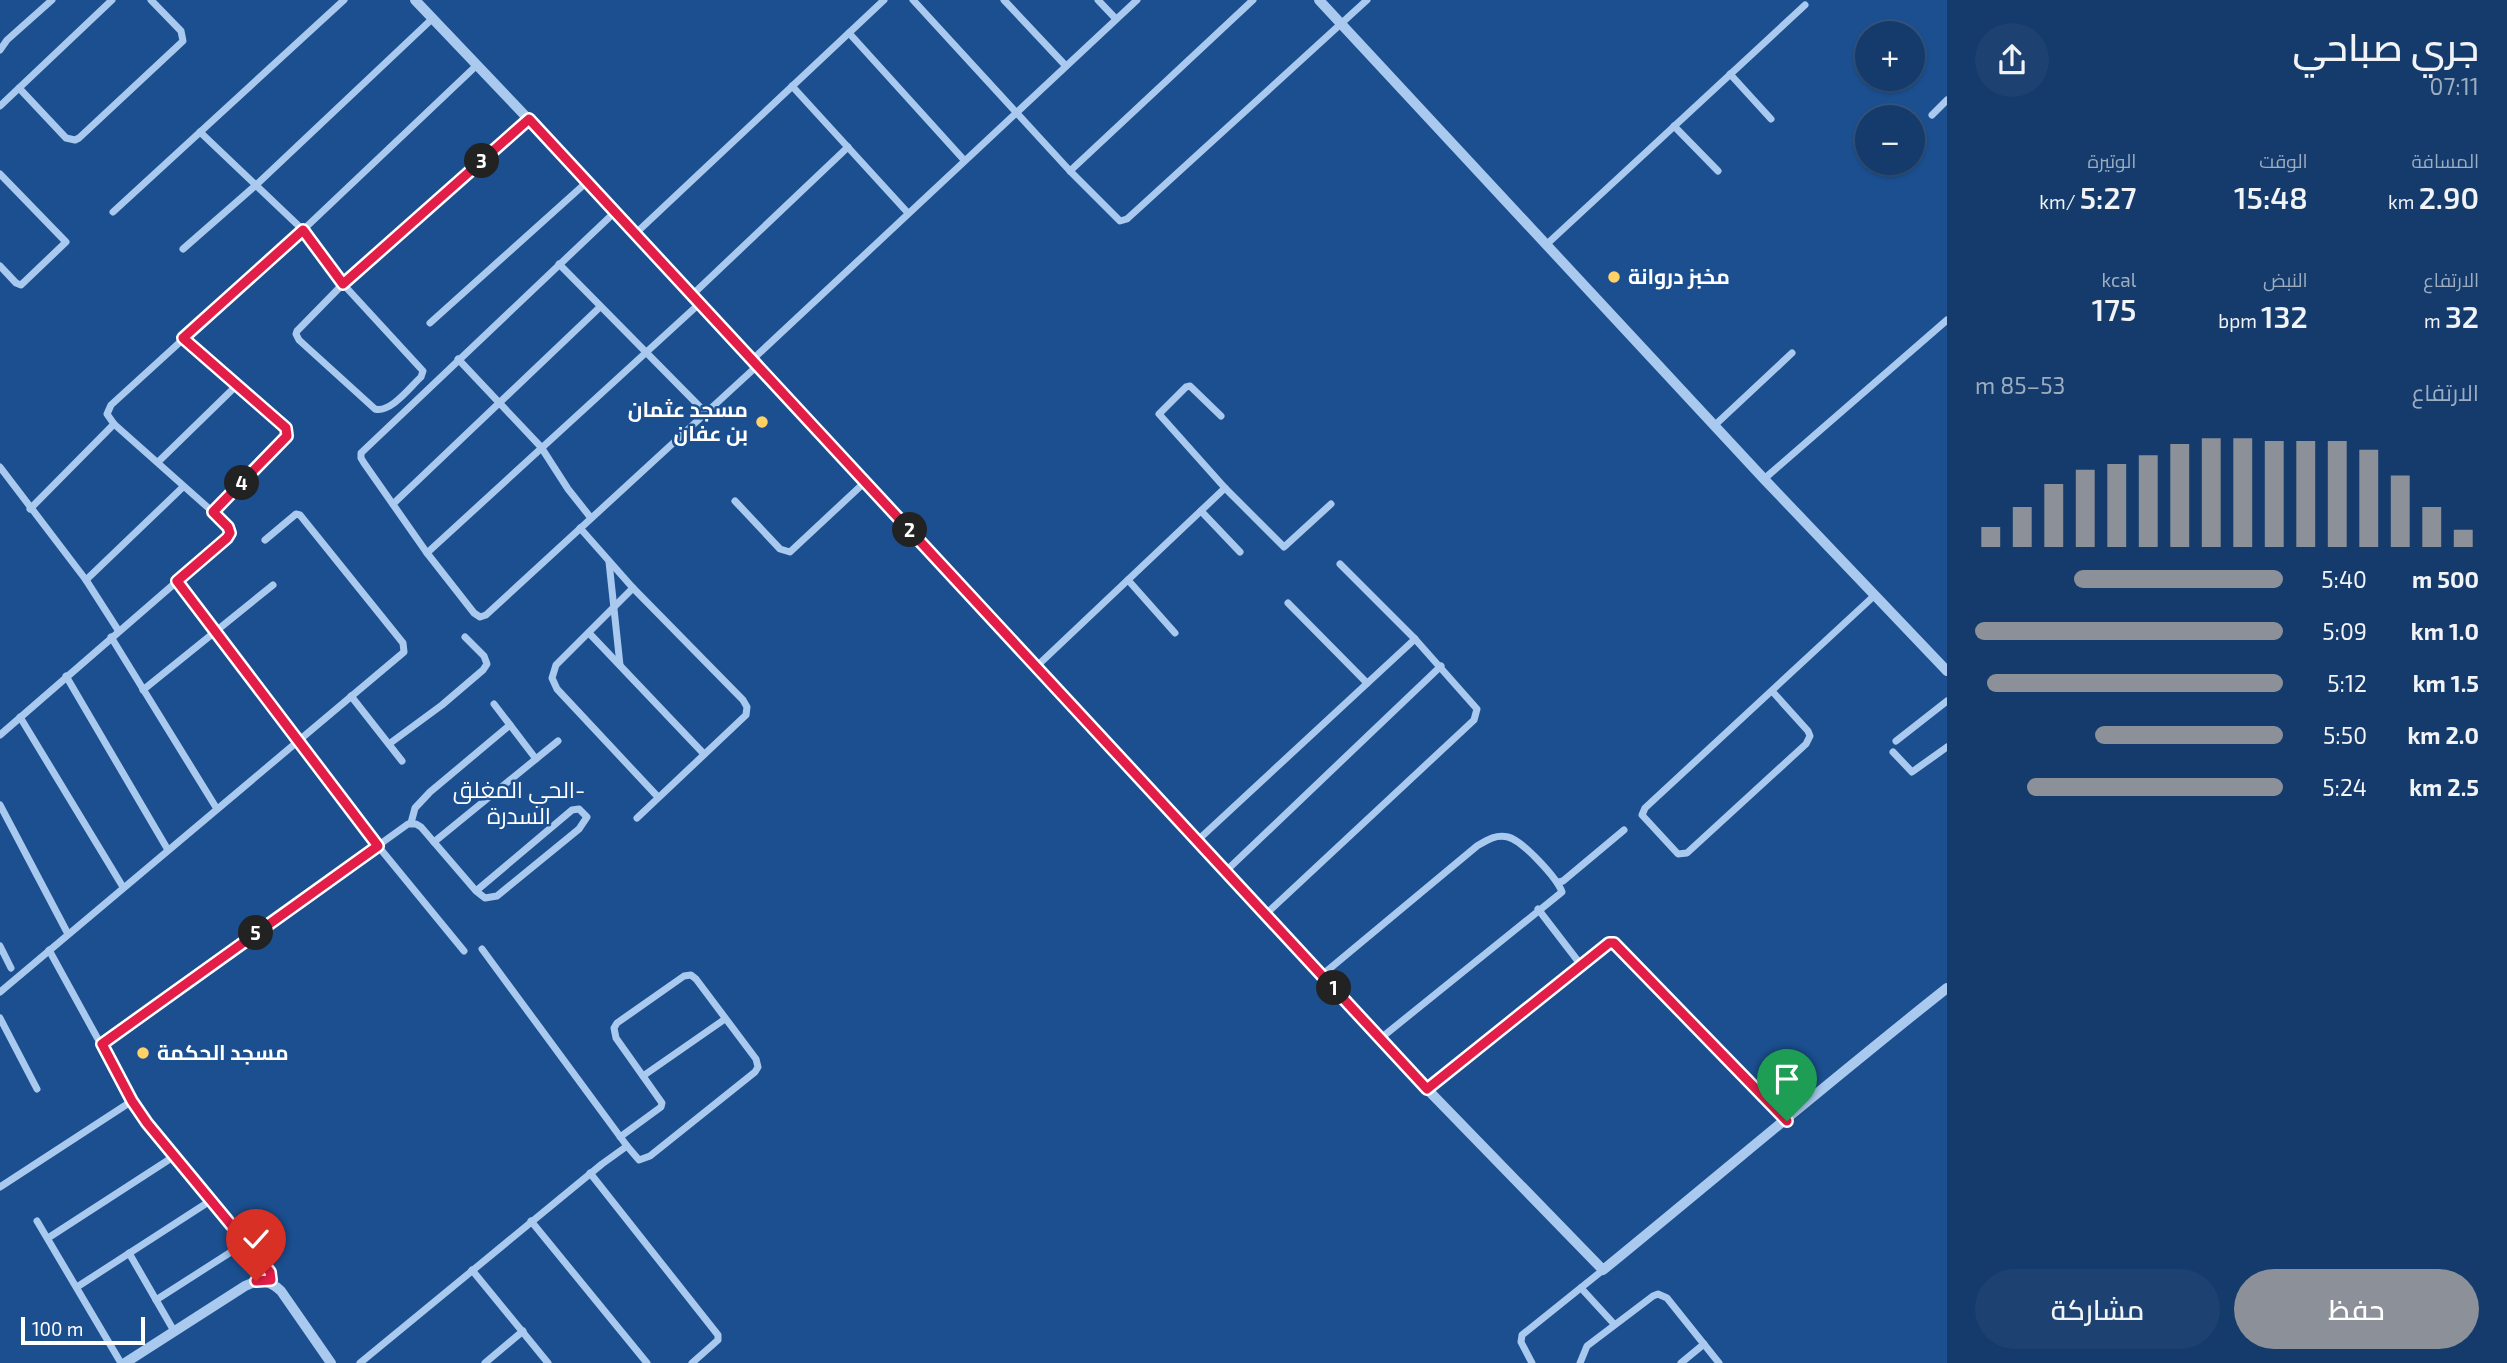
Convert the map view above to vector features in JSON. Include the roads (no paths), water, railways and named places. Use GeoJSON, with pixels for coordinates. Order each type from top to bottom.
{"type":"FeatureCollection","features":[{"type":"Feature","properties":{"kind":"street"},"geometry":{"type":"LineString","coordinates":[[1,46],[52,0]]}},
{"type":"Feature","properties":{"kind":"street"},"geometry":{"type":"LineString","coordinates":[[0,106],[112,0]]}},
{"type":"Feature","properties":{"kind":"street"},"geometry":{"type":"LineString","coordinates":[[19,88],[66,138],[75,141],[183,41],[181,32],[151,0]]}},
{"type":"Feature","properties":{"kind":"street"},"geometry":{"type":"LineString","coordinates":[[113,212],[344,0]]}},
{"type":"Feature","properties":{"kind":"street"},"geometry":{"type":"LineString","coordinates":[[415,0],[616,211],[695,300],[1427,1089],[1603,1270]]}},
{"type":"Feature","properties":{"kind":"street"},"geometry":{"type":"LineString","coordinates":[[635,234],[884,0]]}},
{"type":"Feature","properties":{"kind":"street"},"geometry":{"type":"LineString","coordinates":[[913,0],[1070,171],[1116,219],[1123,221],[1367,0]]}},
{"type":"Feature","properties":{"kind":"street"},"geometry":{"type":"LineString","coordinates":[[1004,0],[1065,65]]}},
{"type":"Feature","properties":{"kind":"street"},"geometry":{"type":"LineString","coordinates":[[1098,0],[1115,19]]}},
{"type":"Feature","properties":{"kind":"street"},"geometry":{"type":"LineString","coordinates":[[616,211],[362,453],[361,458],[427,553],[480,617],[486,615],[706,413],[908,213],[1136,0]]}},
{"type":"Feature","properties":{"kind":"street"},"geometry":{"type":"LineString","coordinates":[[1070,171],[1253,0]]}},
{"type":"Feature","properties":{"kind":"street"},"geometry":{"type":"LineString","coordinates":[[1319,0],[1947,671]]}},
{"type":"Feature","properties":{"kind":"street"},"geometry":{"type":"LineString","coordinates":[[1548,244],[1805,5]]}},
{"type":"Feature","properties":{"kind":"street"},"geometry":{"type":"LineString","coordinates":[[183,249],[255,186],[433,18]]}},
{"type":"Feature","properties":{"kind":"street"},"geometry":{"type":"LineString","coordinates":[[849,33],[964,160]]}},
{"type":"Feature","properties":{"kind":"street"},"geometry":{"type":"LineString","coordinates":[[0,735],[230,533],[228,527],[213,512],[114,424],[107,414],[111,405],[303,230],[477,65]]}},
{"type":"Feature","properties":{"kind":"street"},"geometry":{"type":"LineString","coordinates":[[1730,75],[1771,119]]}},
{"type":"Feature","properties":{"kind":"street"},"geometry":{"type":"LineString","coordinates":[[792,86],[908,213]]}},
{"type":"Feature","properties":{"kind":"street"},"geometry":{"type":"LineString","coordinates":[[1932,115],[1947,100]]}},
{"type":"Feature","properties":{"kind":"street"},"geometry":{"type":"LineString","coordinates":[[200,132],[303,230],[343,284],[423,371],[421,377],[385,410],[375,409],[297,338],[297,331],[343,284],[529,119]]}},
{"type":"Feature","properties":{"kind":"street"},"geometry":{"type":"LineString","coordinates":[[1674,126],[1718,171]]}},
{"type":"Feature","properties":{"kind":"street"},"geometry":{"type":"LineString","coordinates":[[427,553],[644,352],[848,147]]}},
{"type":"Feature","properties":{"kind":"street"},"geometry":{"type":"LineString","coordinates":[[0,174],[66,240],[65,244],[21,285],[0,266]]}},
{"type":"Feature","properties":{"kind":"street"},"geometry":{"type":"LineString","coordinates":[[430,323],[588,181]]}},
{"type":"Feature","properties":{"kind":"street"},"geometry":{"type":"LineString","coordinates":[[559,264],[706,413]]}},
{"type":"Feature","properties":{"kind":"street"},"geometry":{"type":"LineString","coordinates":[[393,504],[600,307]]}},
{"type":"Feature","properties":{"kind":"street"},"geometry":{"type":"LineString","coordinates":[[1764,478],[1947,320]]}},
{"type":"Feature","properties":{"kind":"street"},"geometry":{"type":"LineString","coordinates":[[183,338],[286,428],[287,436],[213,512]]}},
{"type":"Feature","properties":{"kind":"street"},"geometry":{"type":"LineString","coordinates":[[1715,425],[1793,352]]}},
{"type":"Feature","properties":{"kind":"street"},"geometry":{"type":"LineString","coordinates":[[458,359],[541,447],[568,489],[591,518]]}},
{"type":"Feature","properties":{"kind":"street"},"geometry":{"type":"LineString","coordinates":[[158,462],[236,386]]}},
{"type":"Feature","properties":{"kind":"street"},"geometry":{"type":"LineString","coordinates":[[1222,416],[1189,386],[1158,415],[1284,547],[1331,504]]}},
{"type":"Feature","properties":{"kind":"street"},"geometry":{"type":"LineString","coordinates":[[30,509],[114,424]]}},
{"type":"Feature","properties":{"kind":"street"},"geometry":{"type":"LineString","coordinates":[[0,467],[86,580],[118,630]]}},
{"type":"Feature","properties":{"kind":"street"},"geometry":{"type":"LineString","coordinates":[[736,501],[780,549],[790,552],[865,482]]}},
{"type":"Feature","properties":{"kind":"street"},"geometry":{"type":"LineString","coordinates":[[86,580],[183,487]]}},
{"type":"Feature","properties":{"kind":"street"},"geometry":{"type":"LineString","coordinates":[[1037,666],[1225,488]]}},
{"type":"Feature","properties":{"kind":"street"},"geometry":{"type":"LineString","coordinates":[[1201,511],[1240,552]]}},
{"type":"Feature","properties":{"kind":"street"},"geometry":{"type":"LineString","coordinates":[[0,992],[404,652],[403,643],[300,515],[296,514],[265,540]]}},
{"type":"Feature","properties":{"kind":"street"},"geometry":{"type":"LineString","coordinates":[[580,528],[633,588],[743,700],[747,708],[746,715],[637,818]]}},
{"type":"Feature","properties":{"kind":"street"},"geometry":{"type":"LineString","coordinates":[[609,561],[620,665]]}},
{"type":"Feature","properties":{"kind":"street"},"geometry":{"type":"LineString","coordinates":[[1266,914],[1474,720],[1477,709],[1441,666],[1340,564]]}},
{"type":"Feature","properties":{"kind":"street"},"geometry":{"type":"LineString","coordinates":[[1128,580],[1175,633]]}},
{"type":"Feature","properties":{"kind":"street"},"geometry":{"type":"LineString","coordinates":[[177,581],[378,846],[464,951]]}},
{"type":"Feature","properties":{"kind":"street"},"geometry":{"type":"LineString","coordinates":[[143,690],[274,584]]}},
{"type":"Feature","properties":{"kind":"street"},"geometry":{"type":"LineString","coordinates":[[633,588],[553,669],[554,683],[658,797]]}},
{"type":"Feature","properties":{"kind":"street"},"geometry":{"type":"LineString","coordinates":[[1772,691],[1808,731],[1810,736],[1806,744],[1687,853],[1678,854],[1642,812],[1875,595]]}},
{"type":"Feature","properties":{"kind":"street"},"geometry":{"type":"LineString","coordinates":[[1288,603],[1367,683]]}},
{"type":"Feature","properties":{"kind":"street"},"geometry":{"type":"LineString","coordinates":[[589,633],[704,754]]}},
{"type":"Feature","properties":{"kind":"street"},"geometry":{"type":"LineString","coordinates":[[111,637],[217,809]]}},
{"type":"Feature","properties":{"kind":"street"},"geometry":{"type":"LineString","coordinates":[[389,744],[483,670],[487,664],[484,656],[465,637]]}},
{"type":"Feature","properties":{"kind":"street"},"geometry":{"type":"LineString","coordinates":[[1198,840],[1415,639]]}},
{"type":"Feature","properties":{"kind":"street"},"geometry":{"type":"LineString","coordinates":[[1226,871],[1441,666]]}},
{"type":"Feature","properties":{"kind":"street"},"geometry":{"type":"LineString","coordinates":[[66,676],[168,850]]}},
{"type":"Feature","properties":{"kind":"street"},"geometry":{"type":"LineString","coordinates":[[351,696],[402,761]]}},
{"type":"Feature","properties":{"kind":"street"},"geometry":{"type":"LineString","coordinates":[[1896,741],[1947,701]]}},
{"type":"Feature","properties":{"kind":"street"},"geometry":{"type":"LineString","coordinates":[[494,704],[536,759]]}},
{"type":"Feature","properties":{"kind":"street"},"geometry":{"type":"LineString","coordinates":[[20,717],[123,887]]}},
{"type":"Feature","properties":{"kind":"street"},"geometry":{"type":"LineString","coordinates":[[411,824],[415,808],[430,792],[510,725]]}},
{"type":"Feature","properties":{"kind":"street"},"geometry":{"type":"LineString","coordinates":[[434,842],[558,741]]}},
{"type":"Feature","properties":{"kind":"street"},"geometry":{"type":"LineString","coordinates":[[1893,752],[1912,772],[1947,747]]}},
{"type":"Feature","properties":{"kind":"street"},"geometry":{"type":"LineString","coordinates":[[0,804],[68,934]]}},
{"type":"Feature","properties":{"kind":"street"},"geometry":{"type":"LineString","coordinates":[[102,1044],[411,824],[418,825],[476,891],[485,898],[497,896],[579,829],[587,817],[583,811],[572,810],[476,891]]}},
{"type":"Feature","properties":{"kind":"street"},"geometry":{"type":"LineString","coordinates":[[1559,882],[1624,830]]}},
{"type":"Feature","properties":{"kind":"street"},"geometry":{"type":"LineString","coordinates":[[1322,975],[1476,846],[1495,836],[1509,837],[1520,842],[1559,882],[1562,892],[1381,1038]]}},
{"type":"Feature","properties":{"kind":"street"},"geometry":{"type":"LineString","coordinates":[[1538,909],[1581,965]]}},
{"type":"Feature","properties":{"kind":"street"},"geometry":{"type":"LineString","coordinates":[[1427,1089],[1609,943],[1618,945],[1787,1121]]}},
{"type":"Feature","properties":{"kind":"street"},"geometry":{"type":"LineString","coordinates":[[0,946],[11,968]]}},
{"type":"Feature","properties":{"kind":"street"},"geometry":{"type":"LineString","coordinates":[[482,949],[620,1137],[637,1159],[645,1160],[757,1070],[756,1059],[696,979],[691,975],[684,976],[617,1023],[613,1032],[662,1106],[620,1137]]}},
{"type":"Feature","properties":{"kind":"street"},"geometry":{"type":"LineString","coordinates":[[49,950],[132,1101],[173,1157],[270,1272],[271,1280],[267,1282]]}},
{"type":"Feature","properties":{"kind":"street"},"geometry":{"type":"LineString","coordinates":[[1528,1361],[1521,1335],[1947,988]]}},
{"type":"Feature","properties":{"kind":"street"},"geometry":{"type":"LineString","coordinates":[[0,1018],[37,1089]]}},
{"type":"Feature","properties":{"kind":"street"},"geometry":{"type":"LineString","coordinates":[[643,1076],[725,1018]]}},
{"type":"Feature","properties":{"kind":"street"},"geometry":{"type":"LineString","coordinates":[[0,1187],[132,1101]]}},
{"type":"Feature","properties":{"kind":"street"},"geometry":{"type":"LineString","coordinates":[[360,1363],[590,1173],[627,1146]]}},
{"type":"Feature","properties":{"kind":"street"},"geometry":{"type":"LineString","coordinates":[[48,1238],[173,1157]]}},
{"type":"Feature","properties":{"kind":"street"},"geometry":{"type":"LineString","coordinates":[[590,1173],[718,1335],[716,1342],[692,1363]]}},
{"type":"Feature","properties":{"kind":"street"},"geometry":{"type":"LineString","coordinates":[[77,1287],[210,1201]]}},
{"type":"Feature","properties":{"kind":"street"},"geometry":{"type":"LineString","coordinates":[[37,1221],[123,1363],[256,1281],[267,1282],[281,1291],[331,1363]]}},
{"type":"Feature","properties":{"kind":"street"},"geometry":{"type":"LineString","coordinates":[[531,1221],[647,1363]]}},
{"type":"Feature","properties":{"kind":"street"},"geometry":{"type":"LineString","coordinates":[[156,1300],[245,1243]]}},
{"type":"Feature","properties":{"kind":"street"},"geometry":{"type":"LineString","coordinates":[[130,1254],[174,1331]]}},
{"type":"Feature","properties":{"kind":"street"},"geometry":{"type":"LineString","coordinates":[[472,1270],[548,1363]]}},
{"type":"Feature","properties":{"kind":"street"},"geometry":{"type":"LineString","coordinates":[[1581,1288],[1614,1324]]}},
{"type":"Feature","properties":{"kind":"street"},"geometry":{"type":"LineString","coordinates":[[1580,1363],[1587,1346],[1653,1296],[1663,1295],[1719,1363]]}},
{"type":"Feature","properties":{"kind":"street"},"geometry":{"type":"LineString","coordinates":[[485,1363],[523,1331]]}},
{"type":"Feature","properties":{"kind":"street"},"geometry":{"type":"LineString","coordinates":[[1681,1363],[1704,1344]]}},
{"type":"Feature","properties":{"kind":"place","name":"مخبز دروانة"},"geometry":{"type":"Point","coordinates":[1614,277]}},
{"type":"Feature","properties":{"kind":"place","name":"مسجد عثمان بن عفان"},"geometry":{"type":"Point","coordinates":[762,422]}},
{"type":"Feature","properties":{"kind":"place","name":"مسجد الحكمة"},"geometry":{"type":"Point","coordinates":[143,1053]}},
{"type":"Feature","properties":{"kind":"district","name":"الحي المغلق- السدرة"},"geometry":{"type":"Point","coordinates":[519,803]}}]}
